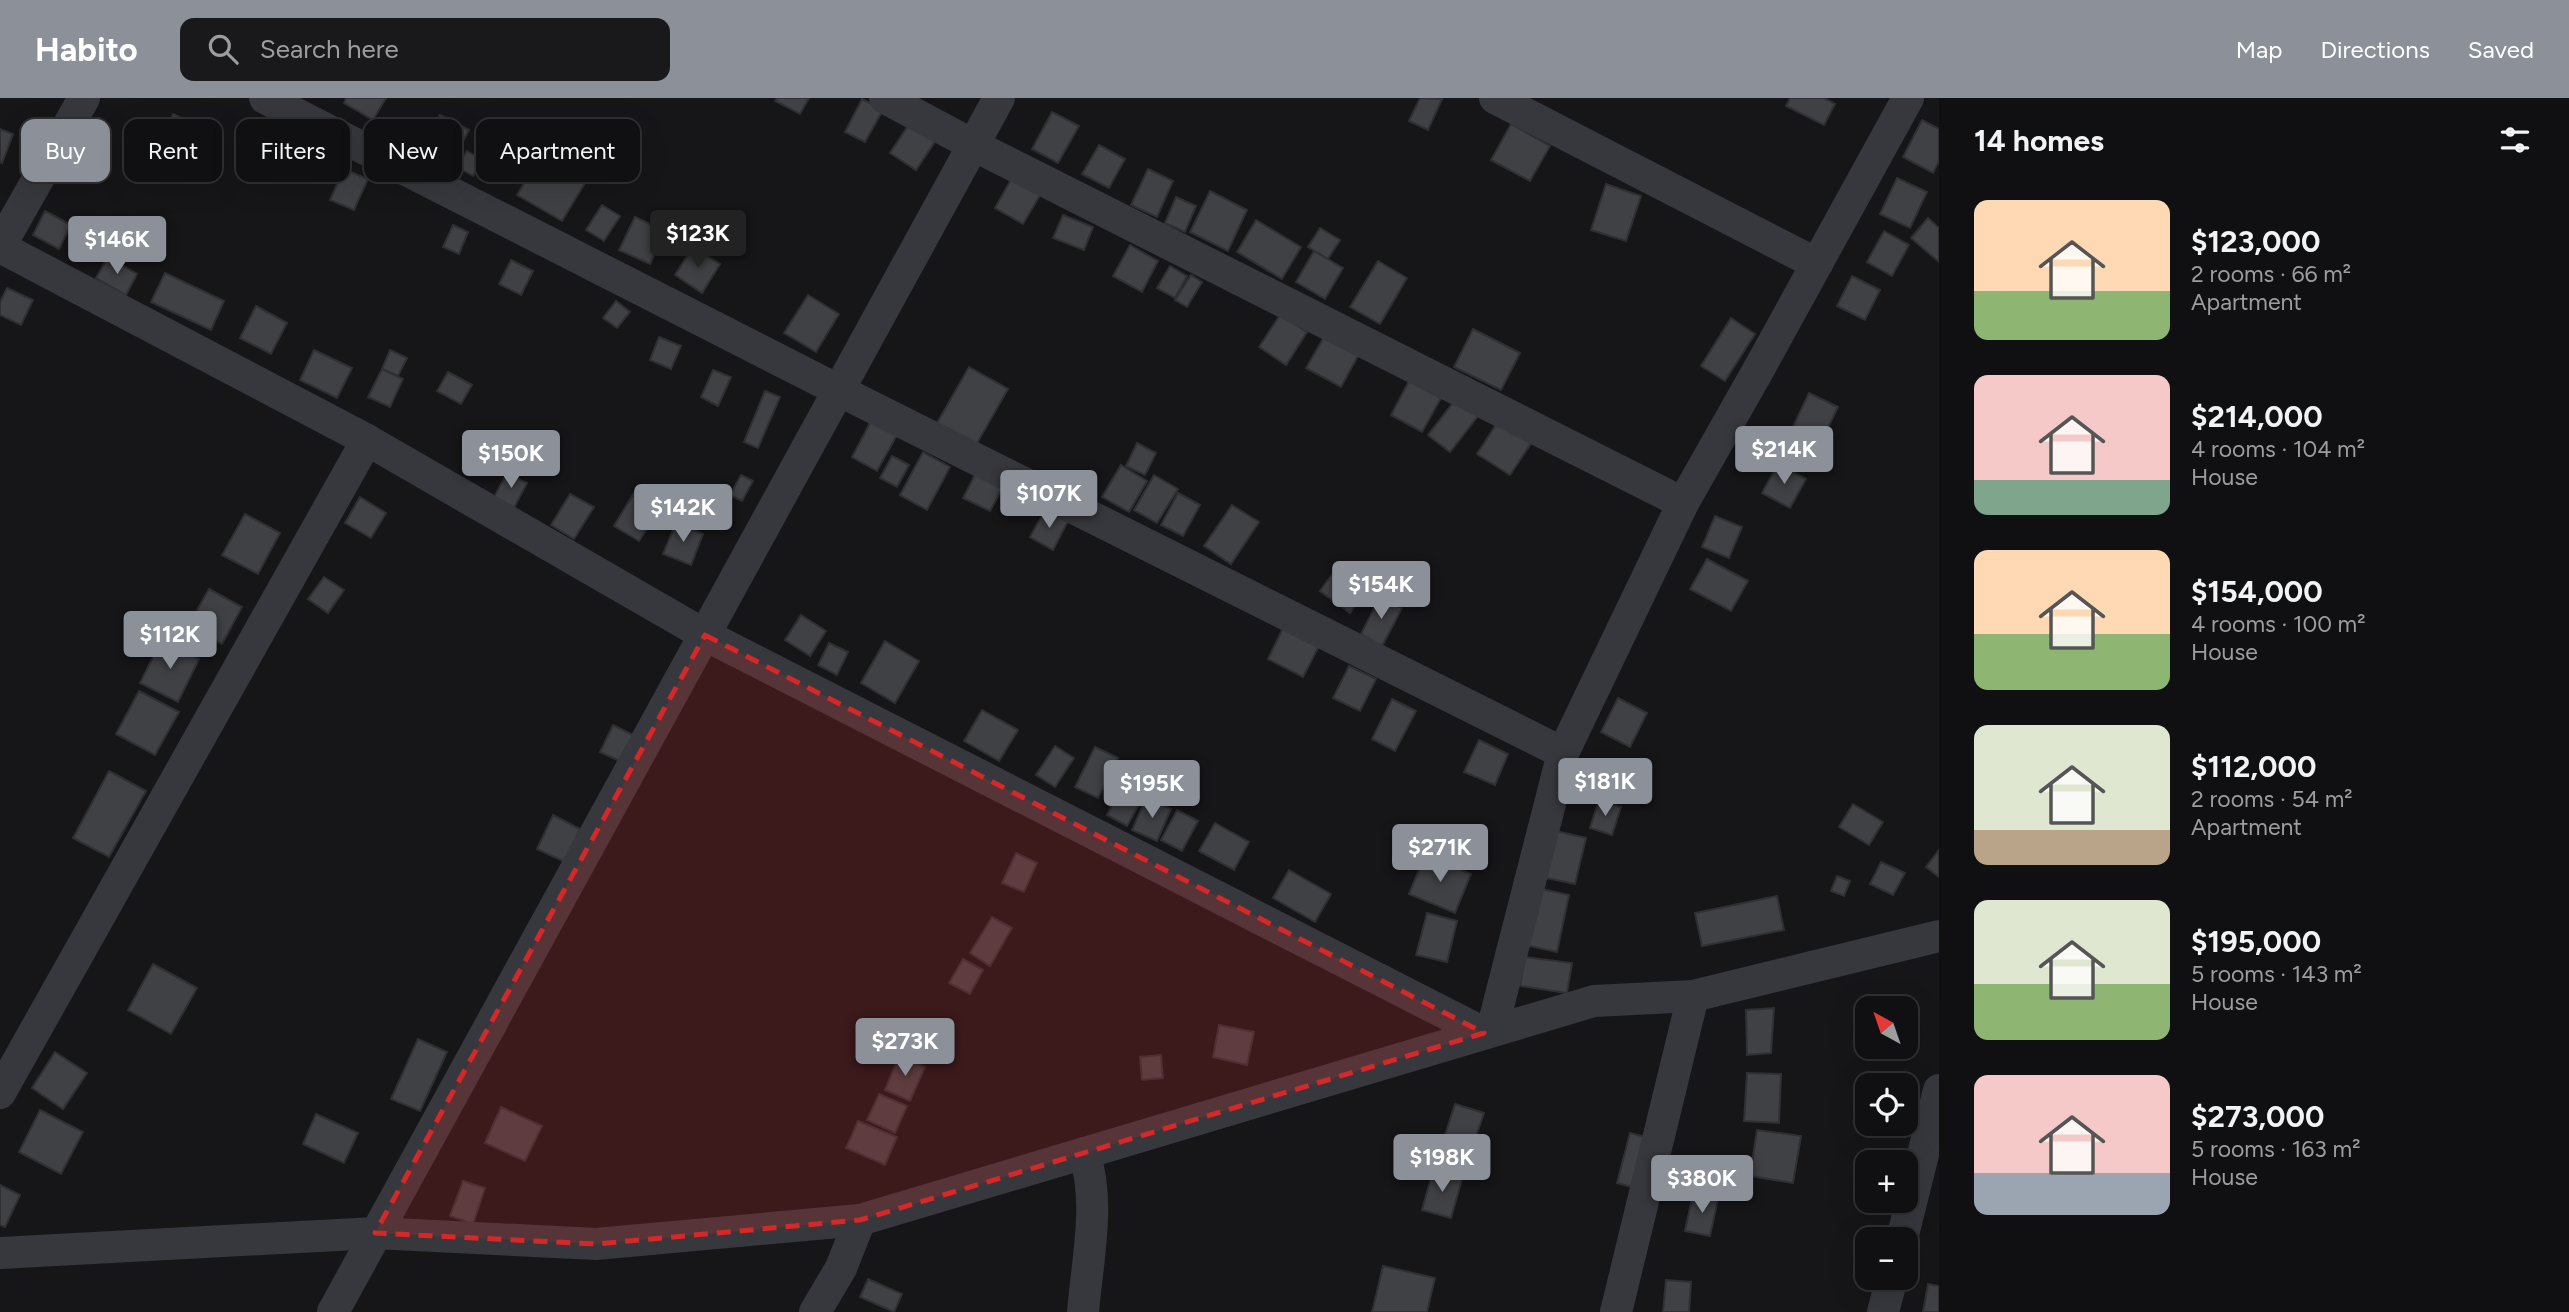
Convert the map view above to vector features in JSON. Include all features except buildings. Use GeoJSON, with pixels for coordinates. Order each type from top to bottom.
{"type":"FeatureCollection","features":[{"type":"Feature","properties":{"kind":"street"},"geometry":{"type":"LineString","coordinates":[[84,98],[0,247],[367,440],[705,635],[1488,1032]]}},
{"type":"Feature","properties":{"kind":"street"},"geometry":{"type":"LineString","coordinates":[[265,98],[838,390],[1563,753]]}},
{"type":"Feature","properties":{"kind":"street"},"geometry":{"type":"LineString","coordinates":[[885,98],[1683,503]]}},
{"type":"Feature","properties":{"kind":"street"},"geometry":{"type":"LineString","coordinates":[[333,1312],[999,98]]}},
{"type":"Feature","properties":{"kind":"street"},"geometry":{"type":"LineString","coordinates":[[1494,98],[1817,264]]}},
{"type":"Feature","properties":{"kind":"street"},"geometry":{"type":"LineString","coordinates":[[1488,1032],[1563,753],[1683,503],[1908,98]]}},
{"type":"Feature","properties":{"kind":"street"},"geometry":{"type":"LineString","coordinates":[[0,1093],[367,440]]}},
{"type":"Feature","properties":{"kind":"street"},"geometry":{"type":"LineString","coordinates":[[0,1253],[375,1233],[596,1244],[860,1220],[1594,1001],[1693,996],[1939,936]]}},
{"type":"Feature","properties":{"kind":"street"},"geometry":{"type":"LineString","coordinates":[[1616,1312],[1693,996]]}},
{"type":"Feature","properties":{"kind":"street"},"geometry":{"type":"LineString","coordinates":[[1905,1227],[1939,1090]]}},
{"type":"Feature","properties":{"kind":"street"},"geometry":{"type":"LineString","coordinates":[[1083,1312],[1093,1202],[1091,1171],[1084,1153]]}},
{"type":"Feature","properties":{"kind":"street"},"geometry":{"type":"LineString","coordinates":[[815,1312],[841,1268],[860,1220]]}},
{"type":"Feature","properties":{"kind":"street"},"geometry":{"type":"LineString","coordinates":[[1883,1312],[1889,1290]]}},
{"type":"Feature","properties":{"kind":"highlighted area"},"geometry":{"type":"Polygon","coordinates":[[[705,635],[1484,1033],[860,1220],[596,1244],[375,1233],[705,635]]]}}]}
